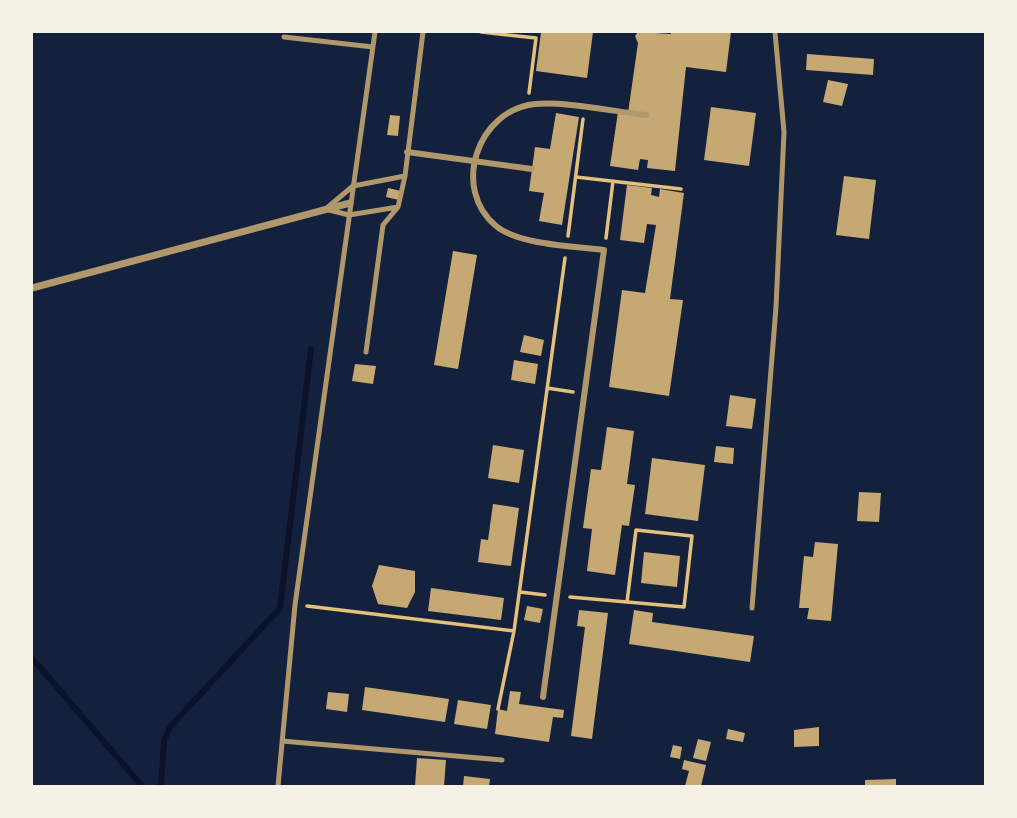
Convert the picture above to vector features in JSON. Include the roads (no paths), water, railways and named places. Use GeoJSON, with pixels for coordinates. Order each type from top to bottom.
{"type":"FeatureCollection","features":[{"type":"Feature","properties":{"kind":"street"},"geometry":{"type":"LineString","coordinates":[[543,697],[604,250],[528,239],[497,227],[477,202],[478,147],[490,127],[508,113],[527,106],[646,115]]}},
{"type":"Feature","properties":{"kind":"street"},"geometry":{"type":"LineString","coordinates":[[407,152],[532,169]]}},
{"type":"Feature","properties":{"kind":"street"},"geometry":{"type":"LineString","coordinates":[[32,288],[350,203]]}},
{"type":"Feature","properties":{"kind":"lane"},"geometry":{"type":"LineString","coordinates":[[278,786],[295,605],[375,32]]}},
{"type":"Feature","properties":{"kind":"lane"},"geometry":{"type":"LineString","coordinates":[[366,352],[383,225],[398,206],[405,176],[423,32]]}},
{"type":"Feature","properties":{"kind":"lane"},"geometry":{"type":"LineString","coordinates":[[752,608],[776,307],[784,145],[784,106],[775,32]]}},
{"type":"Feature","properties":{"kind":"lane"},"geometry":{"type":"LineString","coordinates":[[284,37],[373,47]]}},
{"type":"Feature","properties":{"kind":"lane"},"geometry":{"type":"LineString","coordinates":[[326,209],[353,186],[405,176]]}},
{"type":"Feature","properties":{"kind":"lane"},"geometry":{"type":"LineString","coordinates":[[326,209],[349,215],[398,206]]}},
{"type":"Feature","properties":{"kind":"lane"},"geometry":{"type":"LineString","coordinates":[[282,741],[502,761]]}},
{"type":"Feature","properties":{"kind":"waterway"},"geometry":{"type":"LineString","coordinates":[[161,786],[164,741],[170,727],[280,608],[311,349]]}},
{"type":"Feature","properties":{"kind":"waterway"},"geometry":{"type":"LineString","coordinates":[[32,658],[142,786]]}}]}
